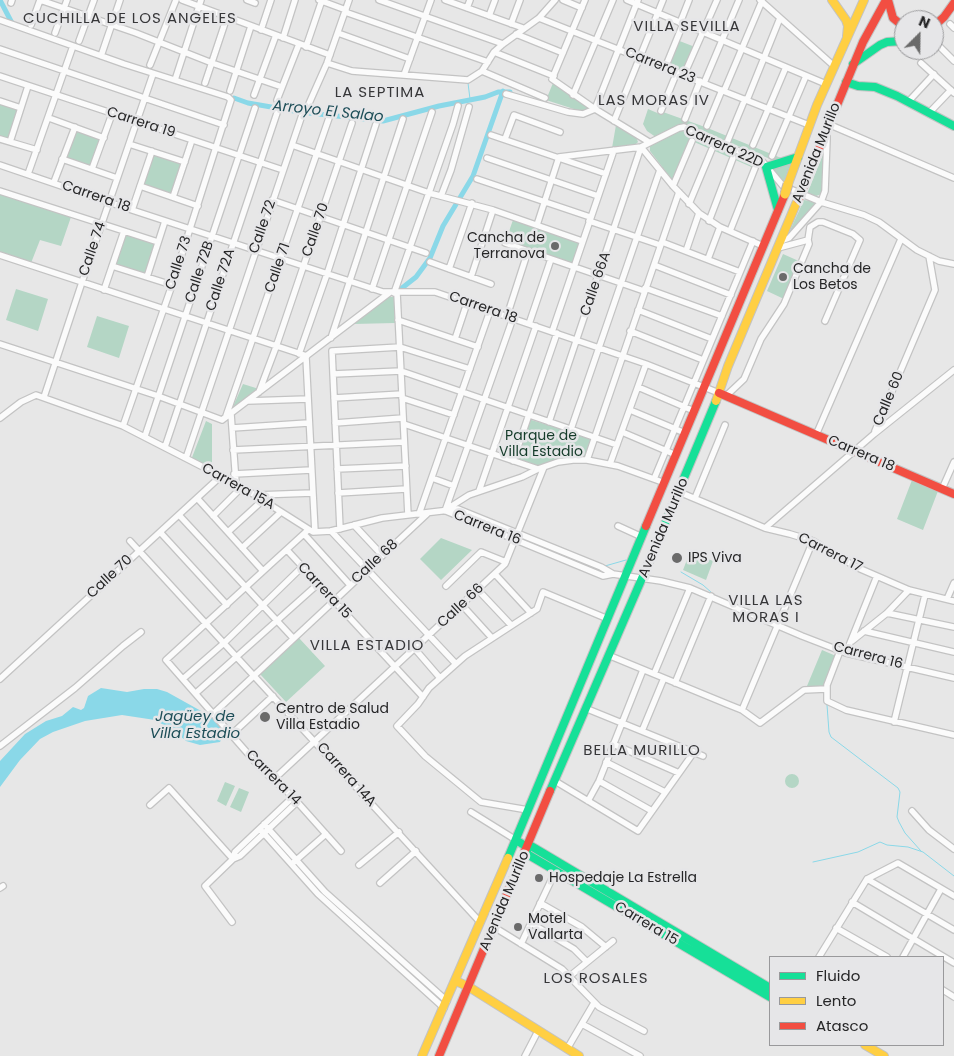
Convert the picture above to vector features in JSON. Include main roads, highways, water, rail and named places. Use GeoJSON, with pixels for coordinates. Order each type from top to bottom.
{"type":"FeatureCollection","features":[{"type":"Feature","properties":{"kind":"main road"},"geometry":{"type":"LineString","coordinates":[[832,0],[845,17],[848,26],[846,36]]}},
{"type":"Feature","properties":{"kind":"main road","name":"Avenida Murillo"},"geometry":{"type":"LineString","coordinates":[[422,1056],[446,1005],[516,840],[785,194],[809,125],[846,36],[864,0]]}},
{"type":"Feature","properties":{"kind":"main road"},"geometry":{"type":"LineString","coordinates":[[887,0],[894,19]]}},
{"type":"Feature","properties":{"kind":"main road","name":"Avenida Murillo"},"geometry":{"type":"LineString","coordinates":[[440,1056],[585,708],[710,418],[722,395],[728,366],[853,64],[887,0]]}},
{"type":"Feature","properties":{"kind":"main road"},"geometry":{"type":"LineString","coordinates":[[944,17],[954,2]]}},
{"type":"Feature","properties":{"kind":"main road"},"geometry":{"type":"LineString","coordinates":[[853,64],[882,44],[894,42]]}},
{"type":"Feature","properties":{"kind":"main road"},"geometry":{"type":"LineString","coordinates":[[846,82],[858,86],[875,87],[909,101],[953,124]]}},
{"type":"Feature","properties":{"kind":"main road"},"geometry":{"type":"LineString","coordinates":[[778,210],[766,172],[767,166],[798,158]]}},
{"type":"Feature","properties":{"kind":"main road","name":"Carrera 18"},"geometry":{"type":"LineString","coordinates":[[722,395],[954,494]]}},
{"type":"Feature","properties":{"kind":"main road","name":"Carrera 15"},"geometry":{"type":"LineString","coordinates":[[516,840],[527,847],[531,846],[632,911],[725,966],[769,996]]}},
{"type":"Feature","properties":{"kind":"main road","name":"Carrera 15"},"geometry":{"type":"LineString","coordinates":[[527,847],[527,854],[632,911]]}},
{"type":"Feature","properties":{"kind":"main road","name":"Carrera 15"},"geometry":{"type":"LineString","coordinates":[[725,966],[769,988]]}},
{"type":"Feature","properties":{"kind":"main road"},"geometry":{"type":"LineString","coordinates":[[456,980],[469,986],[578,1056]]}},
{"type":"Feature","properties":{"kind":"main road"},"geometry":{"type":"LineString","coordinates":[[867,1046],[884,1056]]}},
{"type":"Feature","properties":{"kind":"water","name":"Jagüey de Villa Estadio"},"geometry":{"type":"Polygon","coordinates":[[[101,688],[127,692],[157,689],[167,692],[219,721],[224,734],[220,742],[200,745],[186,741],[174,731],[155,720],[122,715],[85,721],[53,732],[40,739],[20,760],[0,787],[0,761],[25,734],[46,721],[62,716],[73,707],[81,710],[84,708],[88,696],[101,688]]]}},
{"type":"Feature","properties":{"kind":"waterway","name":"Arroyo El Salao"},"geometry":{"type":"LineString","coordinates":[[0,0],[13,25]]}},
{"type":"Feature","properties":{"kind":"waterway"},"geometry":{"type":"LineString","coordinates":[[468,83],[470,99]]}},
{"type":"Feature","properties":{"kind":"waterway"},"geometry":{"type":"LineString","coordinates":[[397,292],[416,277],[430,258],[443,226],[473,176],[503,91]]}},
{"type":"Feature","properties":{"kind":"waterway","name":"Arroyo El Salao"},"geometry":{"type":"LineString","coordinates":[[234,98],[248,103],[300,112],[383,121],[439,106],[485,97],[498,92],[510,92]]}},
{"type":"Feature","properties":{"kind":"waterway"},"geometry":{"type":"LineString","coordinates":[[605,566],[626,560]]}},
{"type":"Feature","properties":{"kind":"waterway"},"geometry":{"type":"LineString","coordinates":[[681,572],[703,585],[712,593]]}},
{"type":"Feature","properties":{"kind":"waterway"},"geometry":{"type":"LineString","coordinates":[[827,705],[831,737],[898,788],[900,792],[897,817],[905,833],[921,851]]}},
{"type":"Feature","properties":{"kind":"waterway"},"geometry":{"type":"LineString","coordinates":[[813,862],[858,852],[880,842],[923,852],[954,876]]}},
{"type":"Feature","properties":{"kind":"place","name":"Cancha de Terranova"},"geometry":{"type":"Point","coordinates":[555,246]}},
{"type":"Feature","properties":{"kind":"place","name":"Cancha de Los Betos"},"geometry":{"type":"Point","coordinates":[783,277]}},
{"type":"Feature","properties":{"kind":"place","name":"IPS Viva"},"geometry":{"type":"Point","coordinates":[677,558]}},
{"type":"Feature","properties":{"kind":"place","name":"Centro de Salud Villa Estadio"},"geometry":{"type":"Point","coordinates":[265,717]}},
{"type":"Feature","properties":{"kind":"place","name":"Hospedaje La Estrella"},"geometry":{"type":"Point","coordinates":[539,878]}},
{"type":"Feature","properties":{"kind":"place","name":"Motel Vallarta"},"geometry":{"type":"Point","coordinates":[518,927]}},
{"type":"Feature","properties":{"kind":"district","name":"CUCHILLA DE LOS ANGELES"},"geometry":{"type":"Point","coordinates":[130,19]}},
{"type":"Feature","properties":{"kind":"district","name":"VILLA SEVILLA"},"geometry":{"type":"Point","coordinates":[687,27]}},
{"type":"Feature","properties":{"kind":"district","name":"LA SEPTIMA"},"geometry":{"type":"Point","coordinates":[380,93]}},
{"type":"Feature","properties":{"kind":"district","name":"LAS MORAS IV"},"geometry":{"type":"Point","coordinates":[654,101]}},
{"type":"Feature","properties":{"kind":"district","name":"VILLA LAS MORAS I"},"geometry":{"type":"Point","coordinates":[766,610]}},
{"type":"Feature","properties":{"kind":"district","name":"VILLA ESTADIO"},"geometry":{"type":"Point","coordinates":[367,646]}},
{"type":"Feature","properties":{"kind":"district","name":"BELLA MURILLO"},"geometry":{"type":"Point","coordinates":[642,751]}},
{"type":"Feature","properties":{"kind":"district","name":"LOS ROSALES"},"geometry":{"type":"Point","coordinates":[596,979]}},
{"type":"Feature","properties":{"kind":"park label","name":"Parque de Villa Estadio"},"geometry":{"type":"Point","coordinates":[541,444]}}]}
